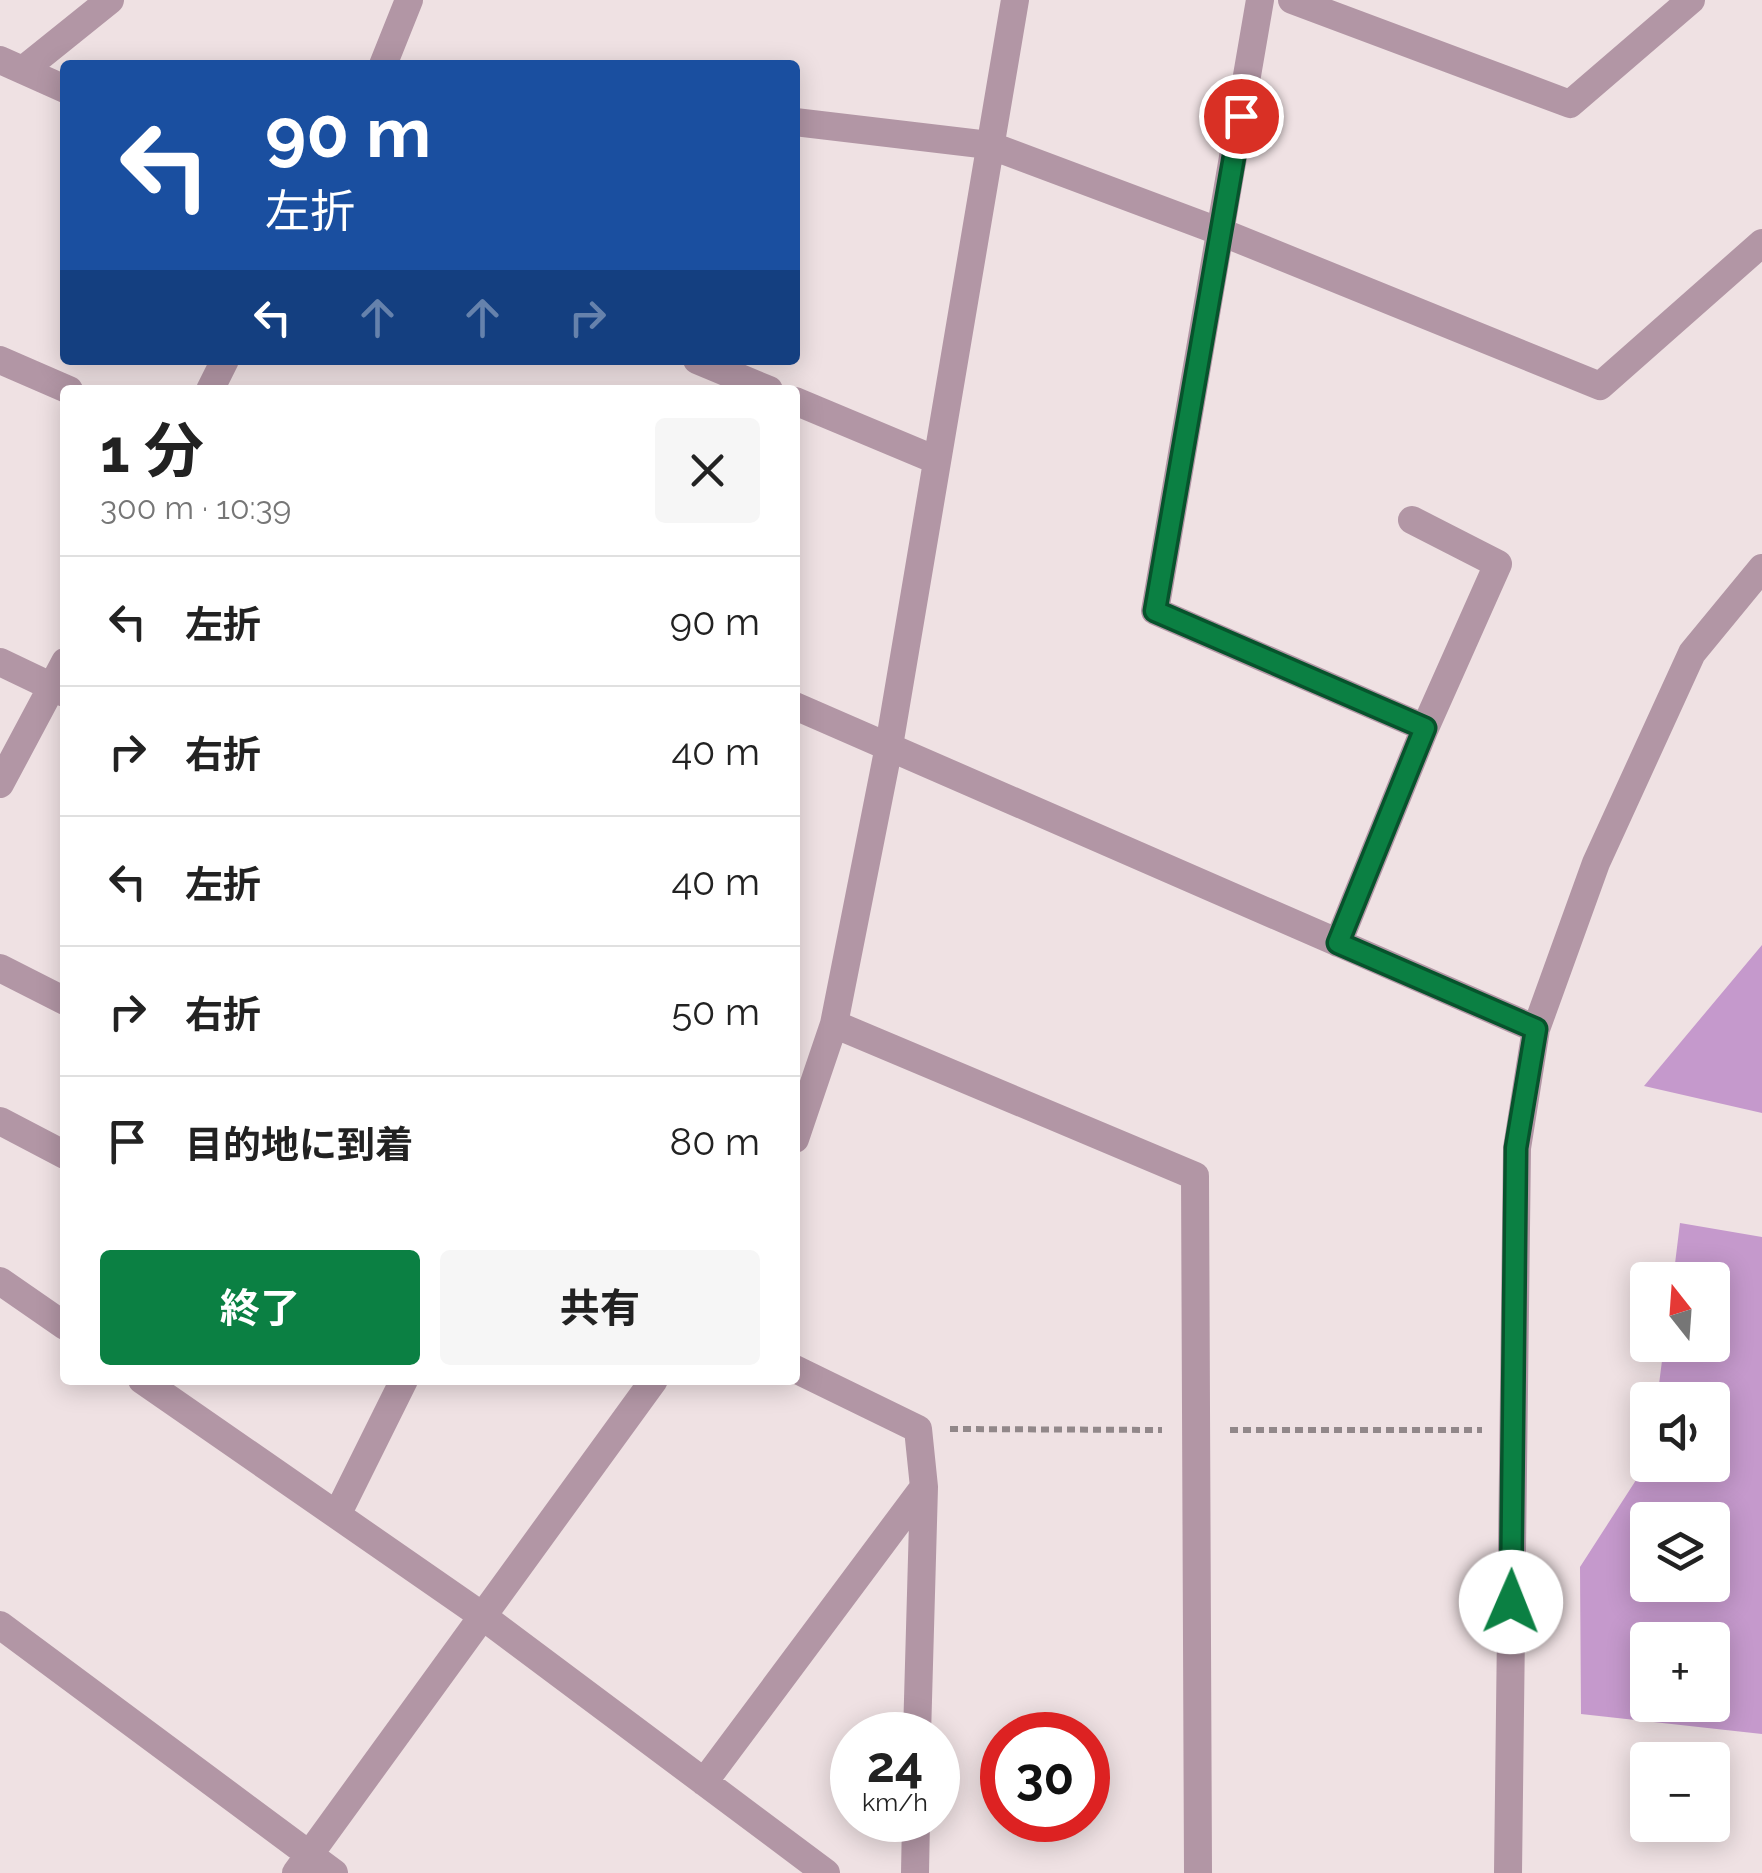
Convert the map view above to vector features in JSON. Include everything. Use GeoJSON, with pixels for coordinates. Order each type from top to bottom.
{"type":"FeatureCollection","features":[{"type":"Feature","properties":{"kind":"street"},"geometry":{"type":"LineString","coordinates":[[12,65],[110,0]]}},
{"type":"Feature","properties":{"kind":"street"},"geometry":{"type":"LineString","coordinates":[[384,60],[409,0]]}},
{"type":"Feature","properties":{"kind":"street"},"geometry":{"type":"LineString","coordinates":[[800,1123],[834,1024],[889,746],[1015,0]]}},
{"type":"Feature","properties":{"kind":"street"},"geometry":{"type":"LineString","coordinates":[[1260,0],[1155,611],[1425,728]]}},
{"type":"Feature","properties":{"kind":"street"},"geometry":{"type":"LineString","coordinates":[[1292,0],[1570,104],[1691,0]]}},
{"type":"Feature","properties":{"kind":"street"},"geometry":{"type":"LineString","coordinates":[[12,65],[60,87]]}},
{"type":"Feature","properties":{"kind":"street"},"geometry":{"type":"LineString","coordinates":[[800,123],[989,145],[1221,232],[1600,386],[1762,243]]}},
{"type":"Feature","properties":{"kind":"street"},"geometry":{"type":"LineString","coordinates":[[0,360],[60,386]]}},
{"type":"Feature","properties":{"kind":"street"},"geometry":{"type":"LineString","coordinates":[[709,365],[756,385]]}},
{"type":"Feature","properties":{"kind":"street"},"geometry":{"type":"LineString","coordinates":[[800,403],[936,460]]}},
{"type":"Feature","properties":{"kind":"street"},"geometry":{"type":"LineString","coordinates":[[1338,943],[1425,728],[1498,564],[1412,520]]}},
{"type":"Feature","properties":{"kind":"street"},"geometry":{"type":"LineString","coordinates":[[1508,1873],[1516,1148],[1536,1029],[1596,863],[1692,654],[1762,568]]}},
{"type":"Feature","properties":{"kind":"street"},"geometry":{"type":"LineString","coordinates":[[0,662],[60,680]]}},
{"type":"Feature","properties":{"kind":"street"},"geometry":{"type":"LineString","coordinates":[[0,784],[60,682]]}},
{"type":"Feature","properties":{"kind":"street"},"geometry":{"type":"LineString","coordinates":[[800,708],[1536,1029]]}},
{"type":"Feature","properties":{"kind":"street"},"geometry":{"type":"LineString","coordinates":[[0,968],[60,998]]}},
{"type":"Feature","properties":{"kind":"street"},"geometry":{"type":"LineString","coordinates":[[834,1024],[1195,1176],[1198,1873]]}},
{"type":"Feature","properties":{"kind":"street"},"geometry":{"type":"LineString","coordinates":[[0,1121],[60,1152]]}},
{"type":"Feature","properties":{"kind":"street"},"geometry":{"type":"LineString","coordinates":[[0,1281],[60,1323]]}},
{"type":"Feature","properties":{"kind":"street"},"geometry":{"type":"LineString","coordinates":[[800,1370],[918,1429],[924,1487],[917,1712]]}},
{"type":"Feature","properties":{"kind":"street"},"geometry":{"type":"LineString","coordinates":[[149,1385],[481,1615],[826,1873]]}},
{"type":"Feature","properties":{"kind":"street"},"geometry":{"type":"LineString","coordinates":[[337,1515],[402,1385]]}},
{"type":"Feature","properties":{"kind":"street"},"geometry":{"type":"LineString","coordinates":[[303,1864],[650,1385]]}},
{"type":"Feature","properties":{"kind":"street"},"geometry":{"type":"LineString","coordinates":[[704,1782],[924,1487]]}},
{"type":"Feature","properties":{"kind":"street"},"geometry":{"type":"LineString","coordinates":[[0,1625],[303,1864],[334,1873]]}},
{"type":"Feature","properties":{"kind":"street"},"geometry":{"type":"LineString","coordinates":[[915,1873],[916,1842]]}},
{"type":"Feature","properties":{"kind":"shaded area"},"geometry":{"type":"Polygon","coordinates":[[[1762,945],[1762,1113],[1644,1086],[1762,945]]]}},
{"type":"Feature","properties":{"kind":"shaded area"},"geometry":{"type":"Polygon","coordinates":[[[1680,1223],[1762,1237],[1762,1734],[1653,1722],[1730,1722],[1730,1622],[1630,1622],[1630,1719],[1581,1714],[1580,1567],[1635,1482],[1730,1482],[1730,1382],[1659,1382],[1662,1362],[1730,1362],[1730,1262],[1675,1262],[1680,1223]]]}},
{"type":"Feature","properties":{"kind":"route"},"geometry":{"type":"LineString","coordinates":[[1241,116],[1155,611],[1425,728],[1338,943],[1536,1029],[1516,1148],[1511,1602]]}}]}
